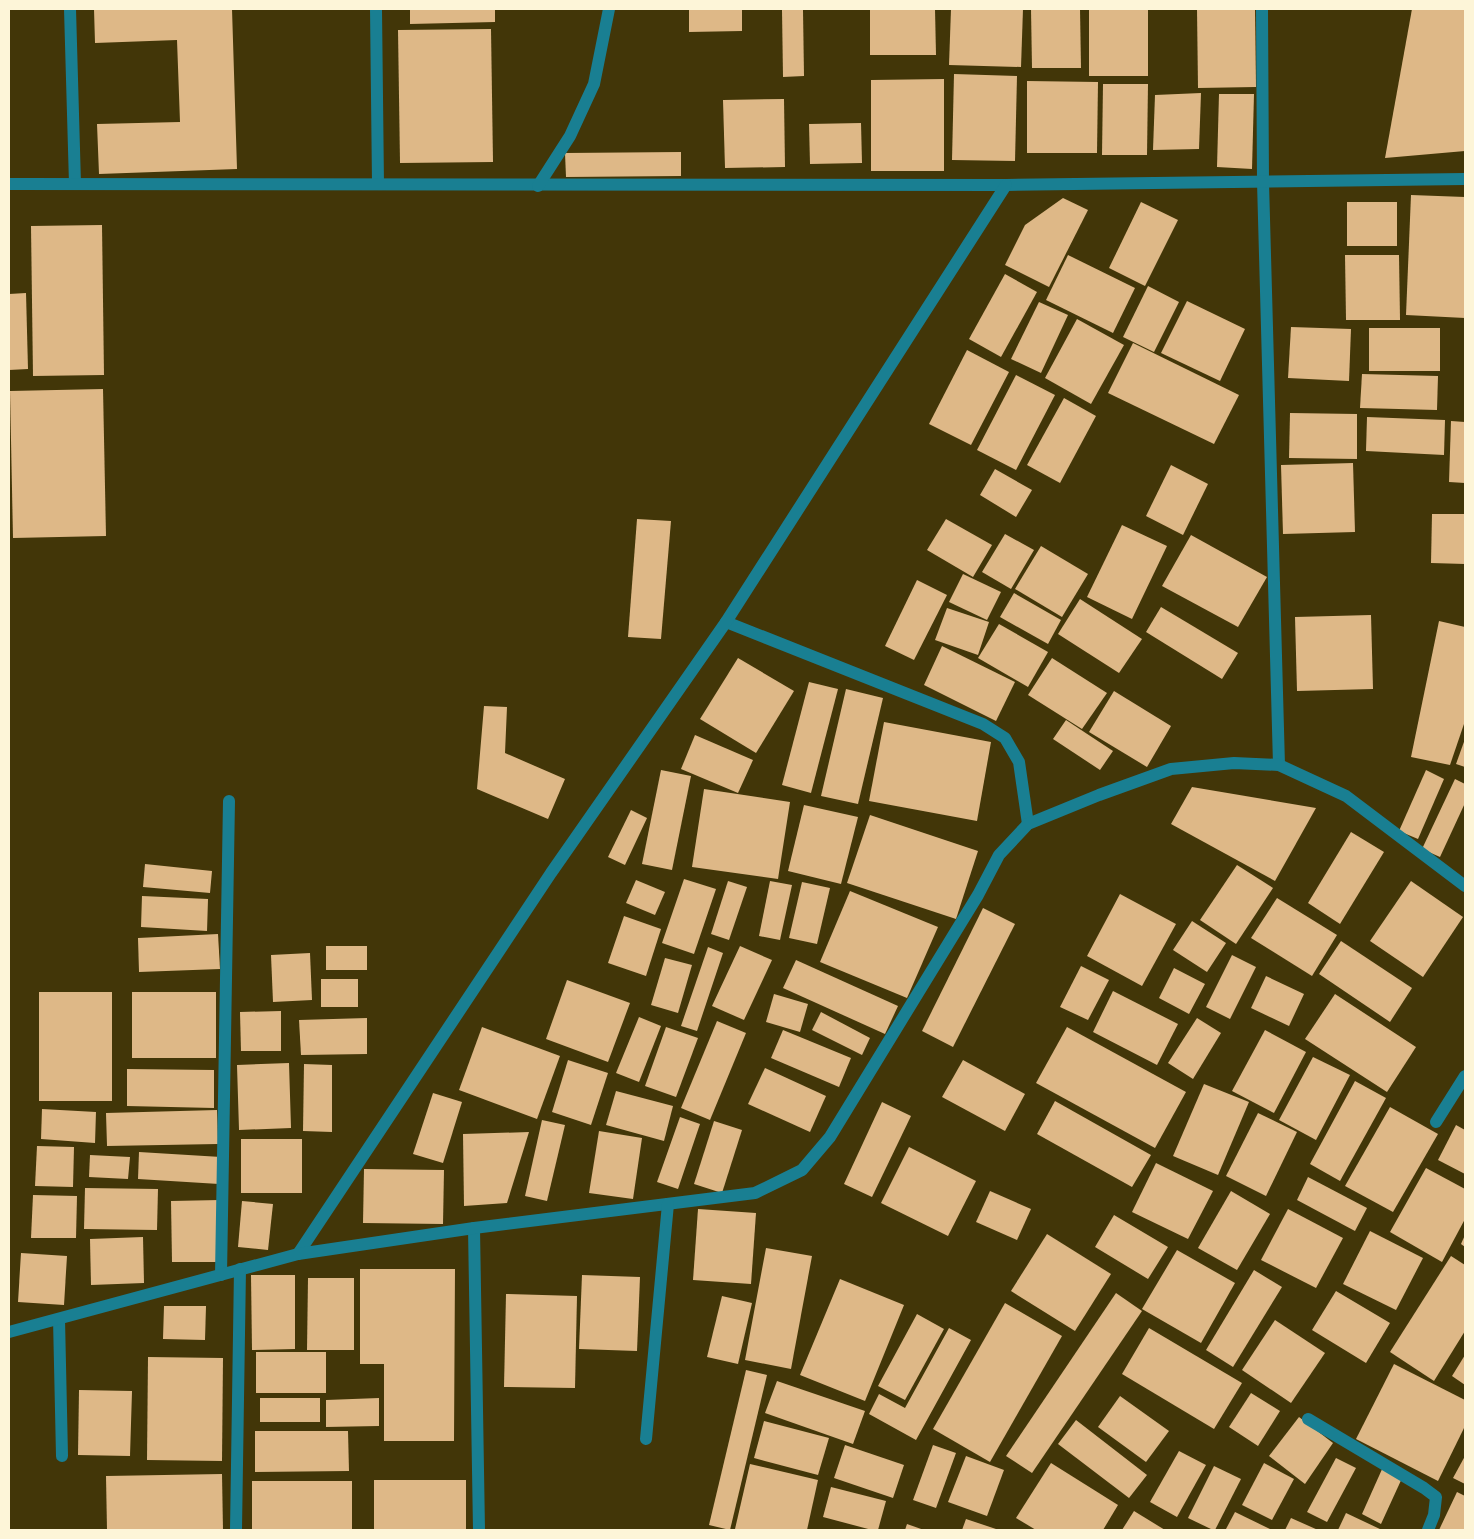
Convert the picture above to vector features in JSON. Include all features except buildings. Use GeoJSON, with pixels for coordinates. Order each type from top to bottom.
{"type":"FeatureCollection","features":[{"type":"Feature","properties":{"kind":"street"},"geometry":{"type":"LineString","coordinates":[[70,9],[74,184]]}},
{"type":"Feature","properties":{"kind":"street"},"geometry":{"type":"LineString","coordinates":[[376,9],[378,184]]}},
{"type":"Feature","properties":{"kind":"street"},"geometry":{"type":"LineString","coordinates":[[538,186],[570,136],[594,84],[609,9]]}},
{"type":"Feature","properties":{"kind":"street"},"geometry":{"type":"LineString","coordinates":[[1262,9],[1263,182],[1279,765]]}},
{"type":"Feature","properties":{"kind":"street"},"geometry":{"type":"LineString","coordinates":[[9,184],[1006,185],[1465,179]]}},
{"type":"Feature","properties":{"kind":"street"},"geometry":{"type":"LineString","coordinates":[[298,1254],[550,873],[726,622],[1006,185]]}},
{"type":"Feature","properties":{"kind":"street"},"geometry":{"type":"LineString","coordinates":[[726,622],[983,724],[1005,738],[1019,762],[1028,824]]}},
{"type":"Feature","properties":{"kind":"street"},"geometry":{"type":"LineString","coordinates":[[9,1332],[298,1254],[474,1228],[755,1193],[802,1170],[830,1137],[978,894],[999,855],[1028,824],[1099,794],[1171,769],[1234,763],[1279,765],[1346,796],[1465,886]]}},
{"type":"Feature","properties":{"kind":"street"},"geometry":{"type":"LineString","coordinates":[[221,1275],[230,802]]}},
{"type":"Feature","properties":{"kind":"street"},"geometry":{"type":"LineString","coordinates":[[1436,1122],[1465,1076]]}},
{"type":"Feature","properties":{"kind":"street"},"geometry":{"type":"LineString","coordinates":[[646,1439],[668,1204]]}},
{"type":"Feature","properties":{"kind":"street"},"geometry":{"type":"LineString","coordinates":[[474,1228],[479,1530]]}},
{"type":"Feature","properties":{"kind":"street"},"geometry":{"type":"LineString","coordinates":[[236,1530],[240,1269]]}},
{"type":"Feature","properties":{"kind":"street"},"geometry":{"type":"LineString","coordinates":[[59,1318],[62,1456]]}},
{"type":"Feature","properties":{"kind":"street"},"geometry":{"type":"LineString","coordinates":[[1308,1418],[1436,1497],[1434,1515],[1428,1530]]}}]}
